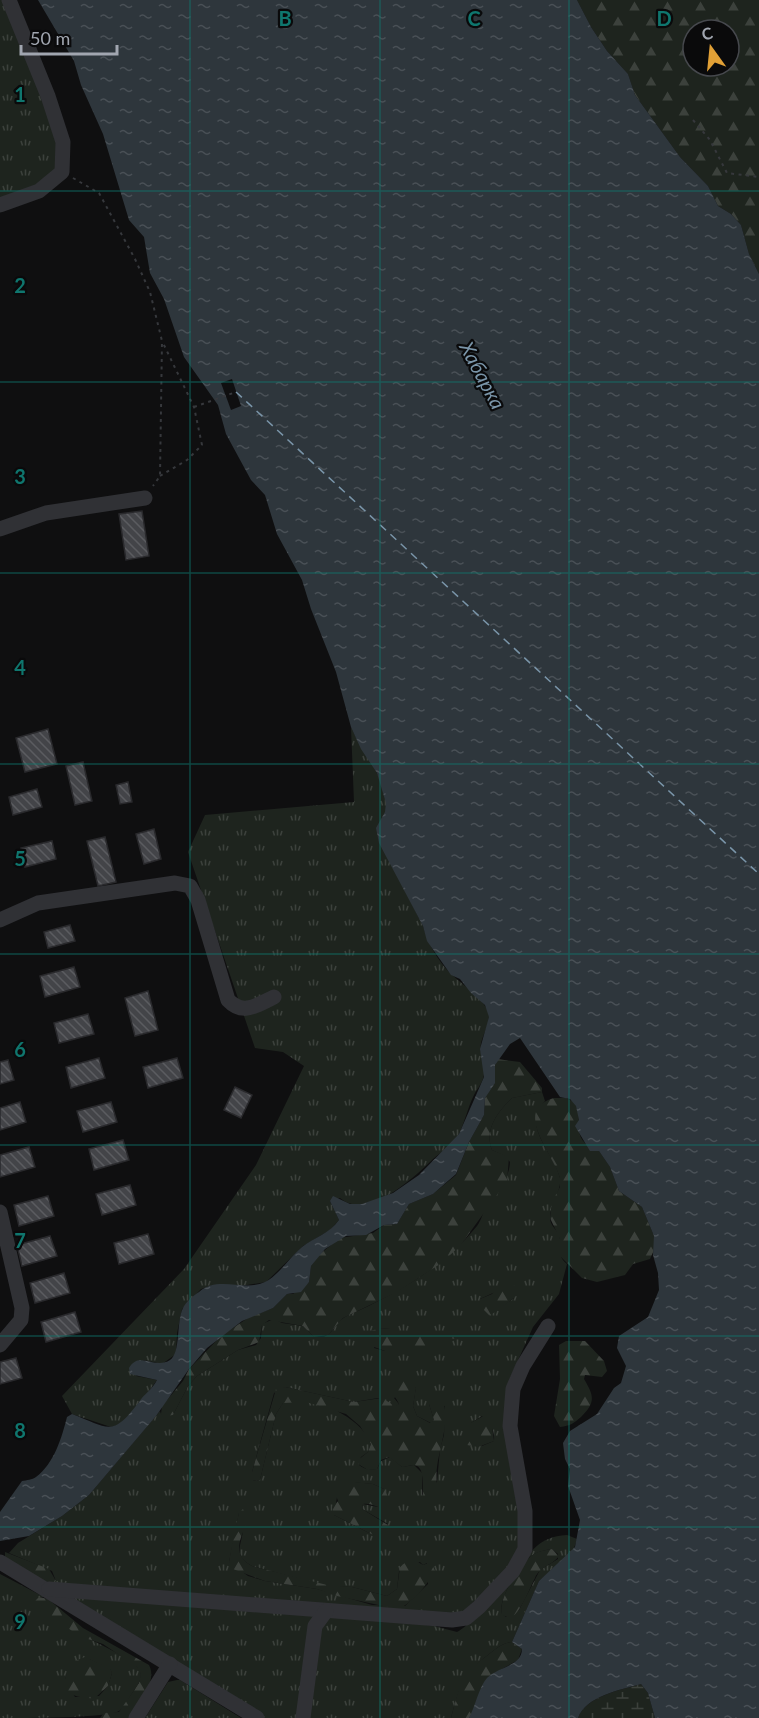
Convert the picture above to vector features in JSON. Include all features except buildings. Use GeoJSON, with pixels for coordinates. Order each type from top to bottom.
{"type":"FeatureCollection","features":[{"type":"Feature","properties":{"kind":"street"},"geometry":{"type":"LineString","coordinates":[[0,205],[39,192],[62,172],[63,142],[48,96],[9,0]]}},
{"type":"Feature","properties":{"kind":"street"},"geometry":{"type":"LineString","coordinates":[[0,529],[46,513],[145,498]]}},
{"type":"Feature","properties":{"kind":"street"},"geometry":{"type":"LineString","coordinates":[[0,920],[38,903],[175,884],[190,886],[198,900],[228,1000],[235,1007],[247,1009],[274,997]]}},
{"type":"Feature","properties":{"kind":"street"},"geometry":{"type":"LineString","coordinates":[[0,1212],[22,1308],[21,1320],[0,1345]]}},
{"type":"Feature","properties":{"kind":"street"},"geometry":{"type":"LineString","coordinates":[[49,1589],[452,1620],[466,1618],[513,1570],[525,1549],[525,1511],[510,1426],[513,1389],[523,1366],[548,1326]]}},
{"type":"Feature","properties":{"kind":"street"},"geometry":{"type":"LineString","coordinates":[[2,1563],[49,1589],[257,1718]]}},
{"type":"Feature","properties":{"kind":"street"},"geometry":{"type":"LineString","coordinates":[[303,1718],[315,1626],[326,1611]]}},
{"type":"Feature","properties":{"kind":"street"},"geometry":{"type":"LineString","coordinates":[[136,1718],[170,1664]]}},
{"type":"Feature","properties":{"kind":"path"},"geometry":{"type":"LineString","coordinates":[[693,120],[710,140],[727,173],[759,177]]}},
{"type":"Feature","properties":{"kind":"path"},"geometry":{"type":"LineString","coordinates":[[62,172],[99,194],[150,292],[162,340],[194,407],[202,445],[187,460],[160,476],[145,498]]}},
{"type":"Feature","properties":{"kind":"path"},"geometry":{"type":"LineString","coordinates":[[160,476],[162,340]]}},
{"type":"Feature","properties":{"kind":"path"},"geometry":{"type":"LineString","coordinates":[[194,407],[236,392]]}},
{"type":"Feature","properties":{"kind":"green space"},"geometry":{"type":"Polygon","coordinates":[[[0,0],[6,0],[60,142],[56,171],[36,189],[0,201],[0,0]]]}},
{"type":"Feature","properties":{"kind":"green space"},"geometry":{"type":"Polygon","coordinates":[[[577,0],[759,0],[759,274],[749,254],[741,225],[731,214],[718,206],[708,186],[680,157],[635,95],[628,74],[607,51],[577,0]]]}},
{"type":"Feature","properties":{"kind":"green space"},"geometry":{"type":"Polygon","coordinates":[[[351,727],[377,774],[385,794],[387,808],[378,828],[378,838],[437,957],[450,973],[479,998],[487,1010],[489,1019],[481,1043],[484,1070],[482,1080],[457,1138],[402,1186],[376,1201],[363,1204],[351,1204],[340,1198],[330,1201],[339,1220],[330,1230],[303,1246],[266,1282],[241,1286],[213,1285],[201,1289],[182,1309],[176,1354],[162,1364],[144,1360],[136,1376],[157,1380],[131,1416],[121,1424],[111,1427],[72,1414],[62,1396],[184,1269],[256,1165],[304,1066],[283,1052],[255,1048],[188,852],[205,815],[354,802],[351,727]]]}},
{"type":"Feature","properties":{"kind":"green space"},"geometry":{"type":"Polygon","coordinates":[[[497,1059],[520,1062],[542,1088],[542,1092],[512,1098],[493,1122],[490,1143],[492,1150],[509,1157],[507,1181],[460,1246],[440,1264],[397,1292],[343,1318],[328,1335],[314,1337],[303,1326],[269,1320],[262,1325],[259,1342],[238,1350],[197,1376],[188,1386],[173,1415],[161,1414],[162,1406],[183,1381],[189,1369],[221,1336],[248,1318],[273,1308],[287,1294],[293,1294],[309,1282],[311,1266],[320,1254],[340,1238],[373,1233],[384,1225],[397,1224],[409,1204],[433,1194],[456,1175],[469,1142],[484,1115],[485,1098],[497,1059]]]}},
{"type":"Feature","properties":{"kind":"green space"},"geometry":{"type":"Polygon","coordinates":[[[542,1092],[545,1101],[538,1110],[537,1129],[560,1178],[550,1218],[560,1239],[561,1255],[567,1264],[559,1294],[533,1327],[508,1387],[523,1515],[516,1561],[461,1614],[47,1588],[56,1581],[52,1571],[9,1553],[18,1543],[62,1516],[89,1495],[160,1411],[161,1414],[173,1415],[188,1386],[197,1376],[238,1350],[256,1345],[261,1338],[262,1324],[274,1319],[282,1323],[303,1326],[314,1337],[324,1337],[344,1318],[401,1289],[449,1255],[477,1226],[487,1205],[507,1175],[510,1162],[505,1156],[492,1150],[490,1135],[497,1115],[512,1098],[542,1092]],[[495,1292],[480,1299],[501,1307],[514,1298],[495,1292]],[[380,1328],[374,1348],[385,1351],[390,1329],[380,1328]],[[285,1387],[274,1393],[252,1472],[253,1481],[260,1480],[276,1414],[283,1403],[294,1400],[320,1404],[333,1409],[357,1425],[366,1434],[371,1444],[368,1452],[361,1457],[358,1464],[363,1467],[377,1469],[381,1461],[390,1457],[402,1467],[414,1465],[422,1473],[422,1495],[437,1482],[440,1449],[444,1435],[445,1406],[429,1404],[434,1420],[431,1423],[417,1416],[413,1406],[416,1387],[394,1398],[399,1404],[395,1407],[378,1398],[354,1402],[285,1387]],[[482,1416],[471,1423],[482,1446],[494,1441],[494,1433],[482,1416]],[[350,1482],[337,1497],[334,1515],[373,1535],[388,1524],[362,1509],[363,1504],[378,1507],[384,1489],[373,1484],[350,1482]],[[239,1513],[229,1562],[248,1576],[317,1589],[372,1605],[405,1606],[428,1584],[427,1563],[423,1565],[420,1562],[399,1571],[397,1589],[387,1596],[352,1587],[327,1586],[252,1566],[242,1558],[240,1553],[243,1528],[239,1513]]]}},
{"type":"Feature","properties":{"kind":"green space"},"geometry":{"type":"Polygon","coordinates":[[[554,1098],[566,1098],[574,1102],[583,1141],[599,1151],[610,1167],[619,1191],[642,1207],[654,1236],[654,1250],[650,1259],[633,1264],[625,1275],[597,1282],[582,1278],[559,1255],[560,1239],[550,1218],[552,1202],[560,1187],[560,1178],[535,1122],[536,1112],[542,1104],[554,1098]]]}},
{"type":"Feature","properties":{"kind":"green space"},"geometry":{"type":"Polygon","coordinates":[[[499,1285],[515,1286],[516,1296],[489,1315],[481,1307],[480,1299],[492,1294],[499,1285]]]}},
{"type":"Feature","properties":{"kind":"green space"},"geometry":{"type":"Polygon","coordinates":[[[451,1321],[459,1321],[464,1326],[462,1337],[451,1339],[446,1334],[446,1326],[451,1321]]]}},
{"type":"Feature","properties":{"kind":"green space"},"geometry":{"type":"Polygon","coordinates":[[[419,1326],[424,1327],[430,1333],[430,1343],[424,1349],[419,1350],[414,1349],[408,1343],[407,1338],[408,1333],[414,1327],[419,1326]]]}},
{"type":"Feature","properties":{"kind":"green space"},"geometry":{"type":"Polygon","coordinates":[[[380,1328],[390,1329],[396,1335],[393,1349],[385,1351],[366,1344],[368,1332],[380,1328]]]}},
{"type":"Feature","properties":{"kind":"green space"},"geometry":{"type":"Polygon","coordinates":[[[566,1341],[585,1341],[604,1361],[607,1371],[602,1377],[585,1375],[584,1379],[592,1399],[591,1403],[574,1423],[560,1427],[554,1416],[560,1379],[559,1345],[566,1341]]]}},
{"type":"Feature","properties":{"kind":"green space"},"geometry":{"type":"Polygon","coordinates":[[[404,1380],[414,1383],[416,1388],[413,1406],[417,1416],[430,1423],[434,1420],[429,1404],[432,1397],[442,1398],[444,1406],[444,1432],[437,1467],[436,1490],[431,1503],[424,1504],[420,1468],[412,1465],[402,1467],[389,1457],[381,1460],[377,1469],[368,1470],[358,1464],[358,1460],[368,1452],[371,1444],[360,1426],[346,1414],[306,1402],[283,1403],[276,1414],[260,1480],[252,1481],[252,1472],[276,1389],[285,1387],[354,1402],[382,1398],[395,1406],[399,1404],[393,1393],[392,1384],[394,1381],[404,1380]]]}},
{"type":"Feature","properties":{"kind":"green space"},"geometry":{"type":"Polygon","coordinates":[[[487,1414],[499,1415],[492,1426],[494,1441],[478,1447],[467,1445],[464,1437],[467,1425],[487,1414]]]}},
{"type":"Feature","properties":{"kind":"green space"},"geometry":{"type":"Polygon","coordinates":[[[345,1481],[373,1484],[384,1489],[388,1497],[386,1506],[363,1504],[362,1509],[388,1525],[386,1533],[373,1535],[334,1515],[332,1507],[338,1501],[333,1486],[345,1481]]]}},
{"type":"Feature","properties":{"kind":"green space"},"geometry":{"type":"Polygon","coordinates":[[[248,1504],[253,1504],[239,1545],[244,1560],[252,1566],[327,1585],[352,1587],[387,1596],[397,1589],[400,1567],[411,1558],[423,1565],[431,1562],[435,1571],[419,1593],[397,1609],[337,1596],[317,1589],[265,1581],[233,1569],[229,1562],[239,1513],[248,1504]]]}},
{"type":"Feature","properties":{"kind":"green space"},"geometry":{"type":"Polygon","coordinates":[[[567,1535],[577,1539],[573,1551],[539,1581],[512,1642],[497,1648],[471,1671],[459,1692],[451,1718],[307,1718],[321,1621],[335,1615],[434,1626],[457,1632],[488,1604],[537,1546],[557,1536],[567,1535]],[[552,1549],[543,1551],[532,1555],[525,1562],[506,1592],[501,1608],[502,1614],[506,1617],[519,1610],[540,1570],[558,1559],[558,1554],[552,1549]]]}},
{"type":"Feature","properties":{"kind":"green space"},"geometry":{"type":"Polygon","coordinates":[[[552,1549],[559,1556],[537,1574],[518,1611],[510,1618],[502,1615],[501,1608],[506,1591],[522,1565],[534,1554],[552,1549]]]}},
{"type":"Feature","properties":{"kind":"green space"},"geometry":{"type":"Polygon","coordinates":[[[5,1552],[49,1569],[56,1581],[51,1585],[5,1558],[5,1552]]]}},
{"type":"Feature","properties":{"kind":"green space"},"geometry":{"type":"Polygon","coordinates":[[[0,1574],[44,1597],[39,1597],[46,1609],[59,1621],[126,1658],[136,1666],[141,1674],[138,1685],[117,1712],[79,1717],[0,1718],[0,1574]],[[89,1659],[70,1669],[65,1681],[75,1697],[99,1696],[108,1686],[112,1673],[110,1669],[89,1659]]]}},
{"type":"Feature","properties":{"kind":"green space"},"geometry":{"type":"Polygon","coordinates":[[[63,1596],[318,1613],[301,1718],[256,1718],[63,1596]]]}},
{"type":"Feature","properties":{"kind":"green space"},"geometry":{"type":"Polygon","coordinates":[[[39,1597],[48,1599],[83,1628],[149,1665],[151,1678],[149,1685],[130,1718],[100,1718],[104,1713],[119,1712],[139,1683],[141,1674],[137,1667],[103,1644],[79,1636],[36,1605],[34,1602],[39,1597]]]}},
{"type":"Feature","properties":{"kind":"green space"},"geometry":{"type":"Polygon","coordinates":[[[512,1642],[522,1649],[518,1660],[500,1670],[469,1718],[451,1718],[458,1691],[469,1671],[497,1648],[512,1642]]]}},
{"type":"Feature","properties":{"kind":"green space"},"geometry":{"type":"Polygon","coordinates":[[[85,1657],[110,1668],[112,1673],[108,1686],[95,1698],[78,1696],[68,1692],[66,1688],[66,1676],[72,1662],[85,1657]]]}},
{"type":"Feature","properties":{"kind":"green space"},"geometry":{"type":"Polygon","coordinates":[[[177,1680],[241,1718],[145,1718],[168,1682],[177,1680]]]}},
{"type":"Feature","properties":{"kind":"green space"},"geometry":{"type":"Polygon","coordinates":[[[641,1684],[648,1693],[655,1718],[578,1718],[582,1710],[596,1699],[641,1684]]]}},
{"type":"Feature","properties":{"kind":"water","name":"Хабарка"},"geometry":{"type":"Polygon","coordinates":[[[38,0],[577,0],[607,51],[628,74],[635,95],[680,157],[708,186],[718,206],[731,214],[741,225],[749,254],[759,274],[759,1718],[655,1718],[648,1693],[641,1684],[596,1699],[582,1710],[578,1718],[469,1718],[487,1678],[514,1663],[521,1655],[522,1649],[512,1642],[539,1581],[575,1547],[580,1520],[568,1486],[570,1469],[565,1459],[563,1443],[570,1431],[597,1414],[614,1388],[621,1383],[626,1366],[617,1348],[619,1336],[648,1317],[659,1290],[658,1273],[653,1255],[654,1236],[642,1207],[619,1191],[610,1167],[599,1151],[590,1151],[575,1126],[579,1120],[576,1106],[570,1099],[560,1097],[520,1038],[510,1044],[495,1065],[495,1083],[485,1098],[484,1115],[469,1142],[456,1174],[433,1194],[409,1204],[397,1224],[384,1225],[366,1235],[346,1236],[325,1249],[311,1266],[309,1282],[301,1292],[287,1294],[273,1308],[242,1321],[207,1348],[156,1416],[89,1495],[62,1516],[29,1536],[0,1541],[0,1512],[22,1481],[34,1478],[48,1465],[60,1441],[67,1417],[72,1414],[102,1426],[116,1425],[153,1387],[157,1380],[130,1374],[129,1368],[133,1363],[142,1360],[159,1363],[170,1360],[176,1351],[181,1314],[184,1306],[192,1297],[206,1287],[214,1285],[257,1285],[270,1279],[302,1247],[326,1232],[339,1220],[330,1201],[333,1196],[350,1204],[362,1204],[393,1193],[419,1175],[459,1134],[484,1077],[480,1049],[489,1017],[485,1005],[460,979],[451,975],[427,941],[423,926],[379,843],[376,828],[385,812],[386,803],[377,773],[361,749],[351,727],[336,672],[302,580],[277,534],[265,495],[251,480],[226,434],[218,405],[184,357],[164,299],[150,273],[144,237],[129,220],[103,134],[81,85],[74,61],[38,0]]]}},
{"type":"Feature","properties":{"kind":"pier"},"geometry":{"type":"Polygon","coordinates":[[[232,379],[241,406],[231,410],[221,383],[232,379]]]}},
{"type":"Feature","properties":{"kind":"ferry route"},"geometry":{"type":"LineString","coordinates":[[236,392],[759,874]]}}]}
